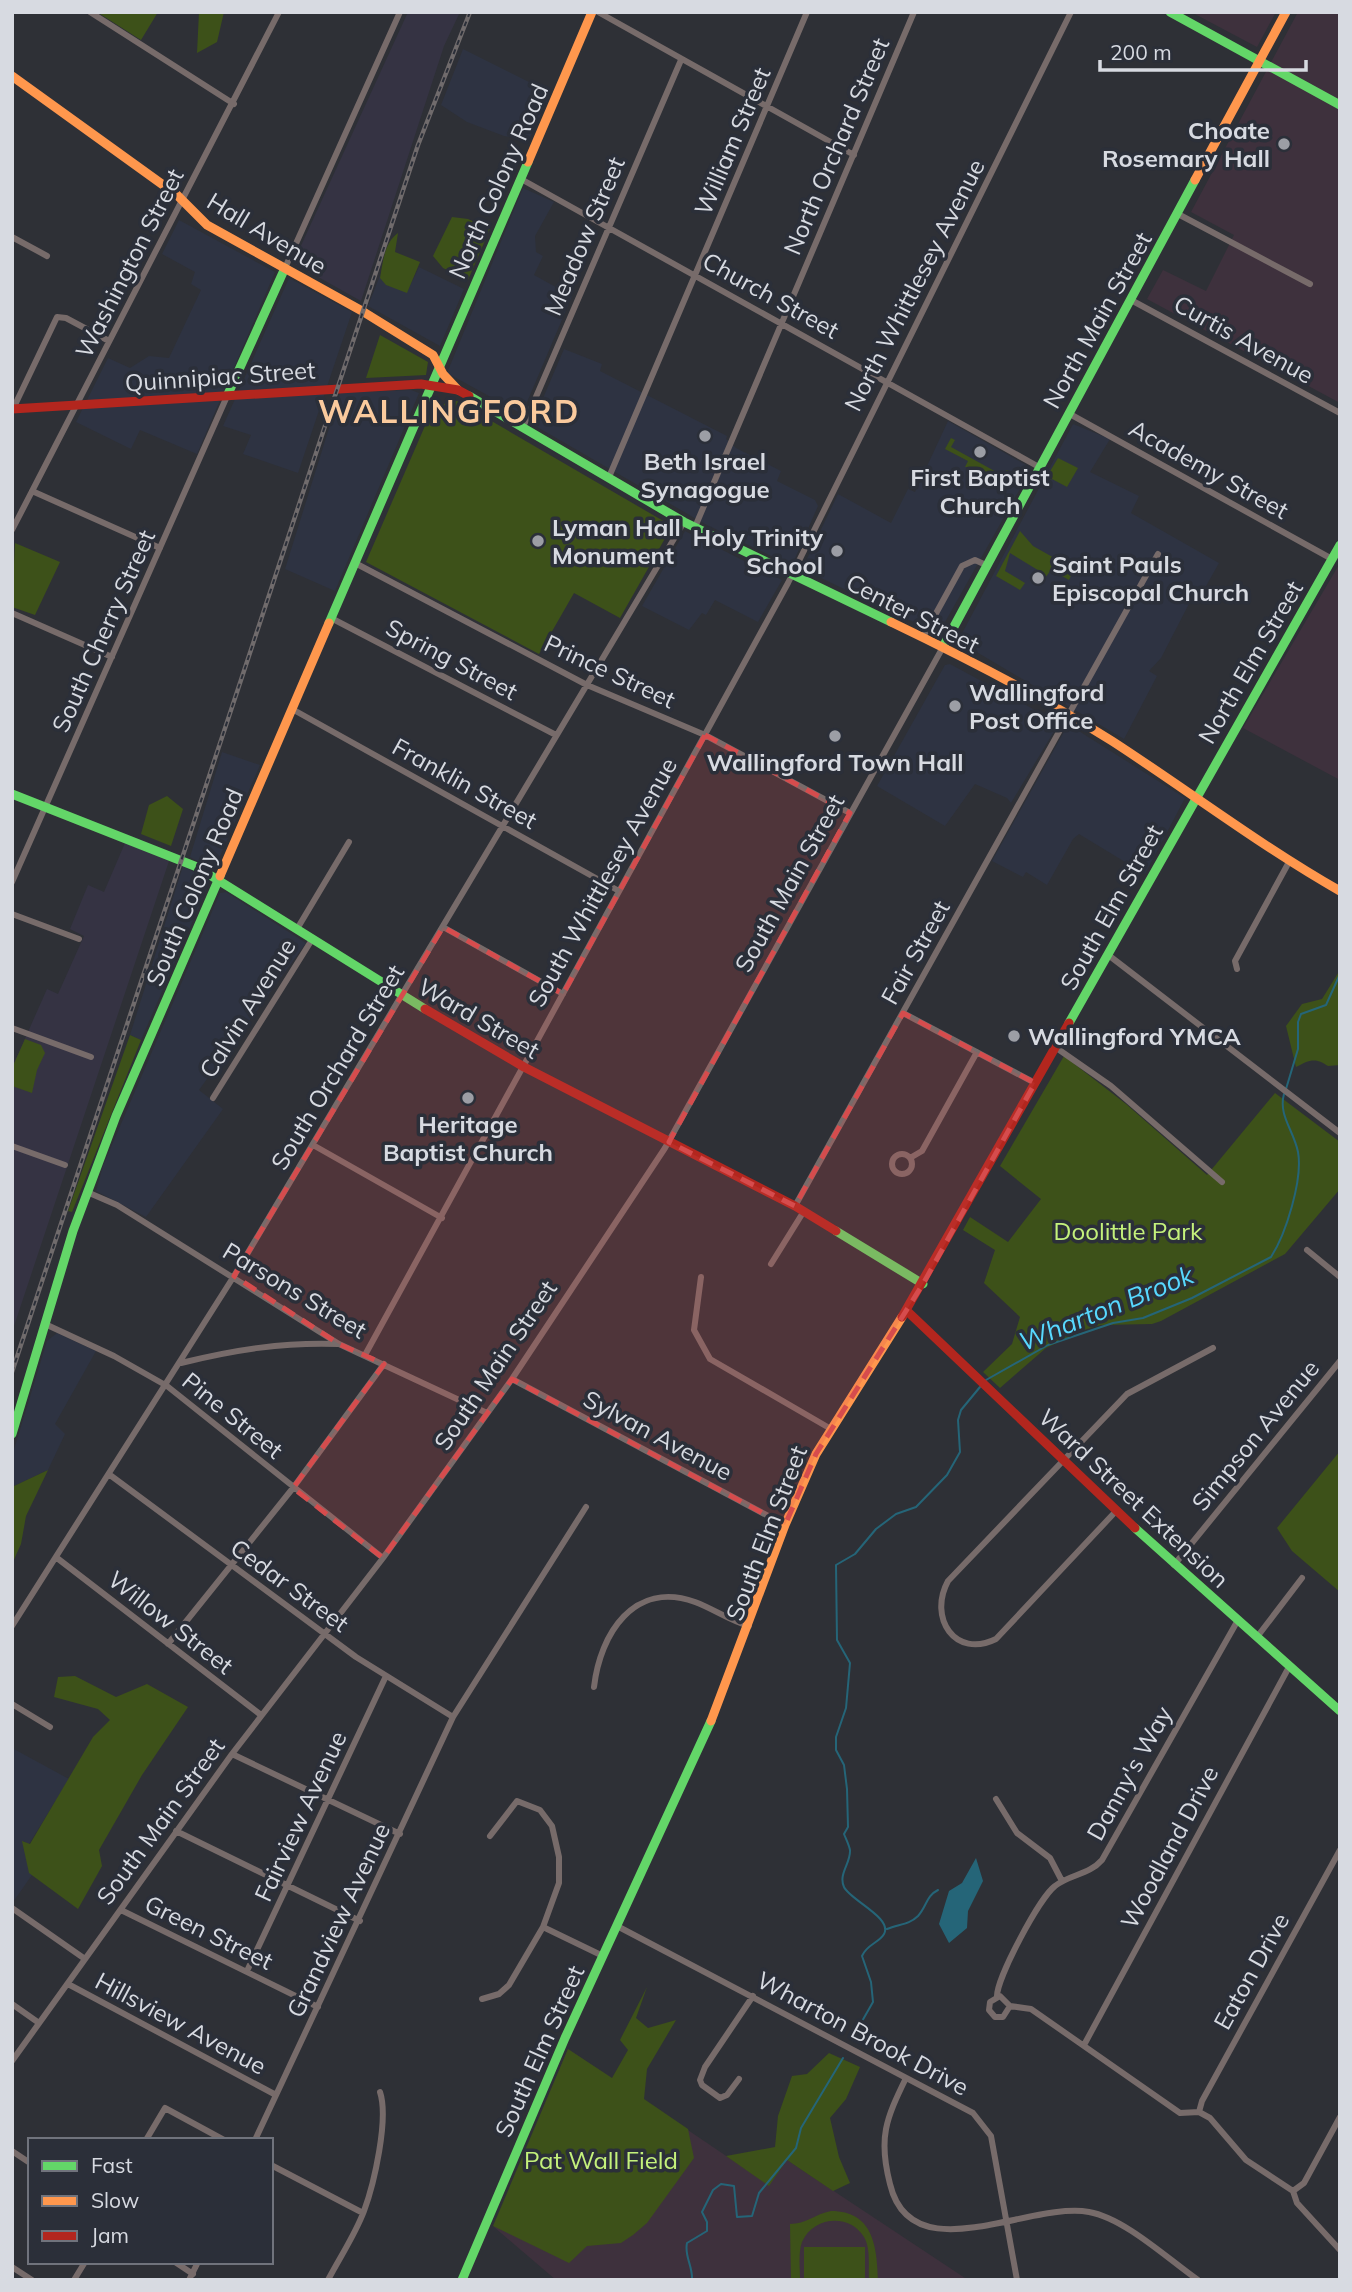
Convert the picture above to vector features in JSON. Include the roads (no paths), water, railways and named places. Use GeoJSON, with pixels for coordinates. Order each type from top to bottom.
{"type":"FeatureCollection","features":[{"type":"Feature","properties":{"kind":"main road","name":"North Colony Road"},"geometry":{"type":"LineString","coordinates":[[439,365],[592,12]]}},
{"type":"Feature","properties":{"kind":"main road"},"geometry":{"type":"LineString","coordinates":[[1170,12],[1340,104]]}},
{"type":"Feature","properties":{"kind":"main road","name":"North Main Street"},"geometry":{"type":"LineString","coordinates":[[943,647],[1286,12]]}},
{"type":"Feature","properties":{"kind":"main road","name":"Hall Avenue"},"geometry":{"type":"LineString","coordinates":[[12,76],[182,201],[207,225],[433,355],[439,365]]}},
{"type":"Feature","properties":{"kind":"main road"},"geometry":{"type":"LineString","coordinates":[[228,394],[285,268]]}},
{"type":"Feature","properties":{"kind":"main road","name":"South Colony Road"},"geometry":{"type":"LineString","coordinates":[[12,1434],[86,1192],[116,1116],[439,365]]}},
{"type":"Feature","properties":{"kind":"main road","name":"Center Street"},"geometry":{"type":"LineString","coordinates":[[439,365],[458,390]]}},
{"type":"Feature","properties":{"kind":"main road","name":"Center Street"},"geometry":{"type":"LineString","coordinates":[[430,385],[458,390],[684,522],[943,647],[1118,745],[1289,862],[1340,891]]}},
{"type":"Feature","properties":{"kind":"main road","name":"Quinnipiac Street"},"geometry":{"type":"LineString","coordinates":[[13,409],[228,394],[430,385]]}},
{"type":"Feature","properties":{"kind":"main road","name":"North Elm Street"},"geometry":{"type":"LineString","coordinates":[[1194,798],[1340,545]]}},
{"type":"Feature","properties":{"kind":"main road","name":"Ward Street"},"geometry":{"type":"LineString","coordinates":[[12,794],[189,863],[401,995],[524,1067],[800,1208],[923,1284]]}},
{"type":"Feature","properties":{"kind":"main road","name":"South Elm Street"},"geometry":{"type":"LineString","coordinates":[[462,2280],[546,2081],[717,1708],[807,1471],[923,1284],[1194,798]]}},
{"type":"Feature","properties":{"kind":"main road","name":"Ward Street Extension"},"geometry":{"type":"LineString","coordinates":[[906,1310],[1174,1565],[1340,1711]]}},
{"type":"Feature","properties":{"kind":"street"},"geometry":{"type":"LineString","coordinates":[[90,12],[234,104]]}},
{"type":"Feature","properties":{"kind":"street","name":"Washington Street"},"geometry":{"type":"LineString","coordinates":[[12,530],[234,104],[279,12]]}},
{"type":"Feature","properties":{"kind":"street"},"geometry":{"type":"LineString","coordinates":[[285,268],[401,12]]}},
{"type":"Feature","properties":{"kind":"street"},"geometry":{"type":"LineString","coordinates":[[598,12],[854,155]]}},
{"type":"Feature","properties":{"kind":"street","name":"William Street"},"geometry":{"type":"LineString","coordinates":[[609,477],[807,12]]}},
{"type":"Feature","properties":{"kind":"street","name":"North Orchard Street"},"geometry":{"type":"LineString","coordinates":[[695,527],[914,12]]}},
{"type":"Feature","properties":{"kind":"street","name":"North Whittlesey Avenue"},"geometry":{"type":"LineString","coordinates":[[792,575],[1071,12]]}},
{"type":"Feature","properties":{"kind":"street","name":"Meadow Street"},"geometry":{"type":"LineString","coordinates":[[523,427],[681,60]]}},
{"type":"Feature","properties":{"kind":"street","name":"Church Street"},"geometry":{"type":"LineString","coordinates":[[521,179],[1039,467]]}},
{"type":"Feature","properties":{"kind":"street"},"geometry":{"type":"LineString","coordinates":[[1178,215],[1310,284]]}},
{"type":"Feature","properties":{"kind":"street"},"geometry":{"type":"LineString","coordinates":[[12,237],[47,256]]}},
{"type":"Feature","properties":{"kind":"street","name":"Curtis Avenue"},"geometry":{"type":"LineString","coordinates":[[1130,300],[1340,413]]}},
{"type":"Feature","properties":{"kind":"street"},"geometry":{"type":"LineString","coordinates":[[13,409],[57,317],[66,318],[109,341]]}},
{"type":"Feature","properties":{"kind":"street","name":"South Cherry Street"},"geometry":{"type":"LineString","coordinates":[[12,882],[228,394]]}},
{"type":"Feature","properties":{"kind":"street","name":"Academy Street"},"geometry":{"type":"LineString","coordinates":[[1068,413],[1332,559]]}},
{"type":"Feature","properties":{"kind":"street"},"geometry":{"type":"LineString","coordinates":[[32,491],[160,548]]}},
{"type":"Feature","properties":{"kind":"street","name":"South Orchard Street"},"geometry":{"type":"LineString","coordinates":[[12,1626],[167,1386],[234,1276],[684,522]]}},
{"type":"Feature","properties":{"kind":"street","name":"Fair Street"},"geometry":{"type":"LineString","coordinates":[[771,1264],[904,1013],[1158,554]]}},
{"type":"Feature","properties":{"kind":"street"},"geometry":{"type":"LineString","coordinates":[[923,637],[965,563],[975,560],[986,565]]}},
{"type":"Feature","properties":{"kind":"street","name":"Prince Street"},"geometry":{"type":"LineString","coordinates":[[355,563],[587,685],[705,735],[850,813]]}},
{"type":"Feature","properties":{"kind":"street","name":"South Whittlesey Avenue"},"geometry":{"type":"LineString","coordinates":[[365,1355],[792,575]]}},
{"type":"Feature","properties":{"kind":"street"},"geometry":{"type":"LineString","coordinates":[[12,613],[112,657]]}},
{"type":"Feature","properties":{"kind":"street","name":"Spring Street"},"geometry":{"type":"LineString","coordinates":[[331,618],[556,735]]}},
{"type":"Feature","properties":{"kind":"street","name":"South Main Street"},"geometry":{"type":"LineString","coordinates":[[12,2061],[232,1754],[383,1558],[512,1379],[669,1142],[943,647]]}},
{"type":"Feature","properties":{"kind":"street","name":"Franklin Street"},"geometry":{"type":"LineString","coordinates":[[292,709],[619,891]]}},
{"type":"Feature","properties":{"kind":"street"},"geometry":{"type":"LineString","coordinates":[[297,929],[349,842]]}},
{"type":"Feature","properties":{"kind":"street"},"geometry":{"type":"LineString","coordinates":[[1237,969],[1235,961],[1289,862]]}},
{"type":"Feature","properties":{"kind":"street"},"geometry":{"type":"LineString","coordinates":[[12,914],[79,939]]}},
{"type":"Feature","properties":{"kind":"street"},"geometry":{"type":"LineString","coordinates":[[443,928],[563,994]]}},
{"type":"Feature","properties":{"kind":"street","name":"Calvin Avenue"},"geometry":{"type":"LineString","coordinates":[[213,1098],[313,938]]}},
{"type":"Feature","properties":{"kind":"street"},"geometry":{"type":"LineString","coordinates":[[1107,954],[1340,1133]]}},
{"type":"Feature","properties":{"kind":"street"},"geometry":{"type":"LineString","coordinates":[[904,1013],[1035,1083]]}},
{"type":"Feature","properties":{"kind":"street"},"geometry":{"type":"LineString","coordinates":[[12,1028],[91,1057]]}},
{"type":"Feature","properties":{"kind":"street"},"geometry":{"type":"LineString","coordinates":[[1055,1046],[1111,1086],[1223,1182]]}},
{"type":"Feature","properties":{"kind":"street"},"geometry":{"type":"LineString","coordinates":[[910,1158],[922,1151],[977,1052]]}},
{"type":"Feature","properties":{"kind":"street"},"geometry":{"type":"LineString","coordinates":[[12,1146],[65,1165]]}},
{"type":"Feature","properties":{"kind":"street"},"geometry":{"type":"LineString","coordinates":[[313,1146],[442,1218]]}},
{"type":"Feature","properties":{"kind":"street","name":"Parsons Street"},"geometry":{"type":"LineString","coordinates":[[86,1192],[117,1205],[339,1344],[487,1413]]}},
{"type":"Feature","properties":{"kind":"street"},"geometry":{"type":"LineString","coordinates":[[1307,1250],[1340,1277]]}},
{"type":"Feature","properties":{"kind":"street"},"geometry":{"type":"LineString","coordinates":[[701,1277],[694,1330],[710,1359],[831,1429]]}},
{"type":"Feature","properties":{"kind":"street","name":"Pine Street"},"geometry":{"type":"LineString","coordinates":[[44,1324],[114,1356],[167,1386],[383,1558]]}},
{"type":"Feature","properties":{"kind":"street"},"geometry":{"type":"LineString","coordinates":[[181,1363],[229,1351],[290,1342],[339,1344]]}},
{"type":"Feature","properties":{"kind":"street"},"geometry":{"type":"LineString","coordinates":[[1118,1509],[1003,1634],[983,1644],[954,1636],[944,1625],[940,1611],[942,1595],[948,1581],[1128,1394],[1213,1348]]}},
{"type":"Feature","properties":{"kind":"street","name":"Simpson Avenue"},"geometry":{"type":"LineString","coordinates":[[1174,1565],[1340,1362]]}},
{"type":"Feature","properties":{"kind":"street"},"geometry":{"type":"LineString","coordinates":[[168,1644],[293,1488],[384,1364]]}},
{"type":"Feature","properties":{"kind":"street","name":"Sylvan Avenue"},"geometry":{"type":"LineString","coordinates":[[512,1379],[785,1525]]}},
{"type":"Feature","properties":{"kind":"street","name":"Cedar Street"},"geometry":{"type":"LineString","coordinates":[[110,1475],[324,1634],[453,1717]]}},
{"type":"Feature","properties":{"kind":"street","name":"Grandview Avenue"},"geometry":{"type":"LineString","coordinates":[[256,2138],[360,1921],[453,1717],[586,1507]]}},
{"type":"Feature","properties":{"kind":"street","name":"Willow Street"},"geometry":{"type":"LineString","coordinates":[[57,1558],[261,1716]]}},
{"type":"Feature","properties":{"kind":"street"},"geometry":{"type":"LineString","coordinates":[[1257,1637],[1302,1578]]}},
{"type":"Feature","properties":{"kind":"street"},"geometry":{"type":"LineString","coordinates":[[594,1687],[596,1665],[615,1625],[631,1607],[662,1597],[693,1601],[749,1626]]}},
{"type":"Feature","properties":{"kind":"street","name":"Danny's Way"},"geometry":{"type":"LineString","coordinates":[[997,1997],[997,1987],[1046,1894],[1062,1881],[1088,1872],[1102,1860],[1238,1620]]}},
{"type":"Feature","properties":{"kind":"street","name":"Woodland Drive"},"geometry":{"type":"LineString","coordinates":[[1084,2045],[1289,1667]]}},
{"type":"Feature","properties":{"kind":"street","name":"Fairview Avenue"},"geometry":{"type":"LineString","coordinates":[[247,1971],[386,1676]]}},
{"type":"Feature","properties":{"kind":"street"},"geometry":{"type":"LineString","coordinates":[[12,1704],[50,1727]]}},
{"type":"Feature","properties":{"kind":"street"},"geometry":{"type":"LineString","coordinates":[[232,1754],[400,1835]]}},
{"type":"Feature","properties":{"kind":"street"},"geometry":{"type":"LineString","coordinates":[[996,1799],[1017,1833],[1050,1858],[1062,1881]]}},
{"type":"Feature","properties":{"kind":"street"},"geometry":{"type":"LineString","coordinates":[[482,1999],[499,1994],[509,1985],[543,1927],[559,1883],[559,1857],[546,1815],[517,1801],[489,1836]]}},
{"type":"Feature","properties":{"kind":"street"},"geometry":{"type":"LineString","coordinates":[[176,1831],[360,1921]]}},
{"type":"Feature","properties":{"kind":"street","name":"Eaton Drive"},"geometry":{"type":"LineString","coordinates":[[1199,2112],[1202,2101],[1340,1850]]}},
{"type":"Feature","properties":{"kind":"street"},"geometry":{"type":"LineString","coordinates":[[12,1908],[85,1959]]}},
{"type":"Feature","properties":{"kind":"street","name":"Green Street"},"geometry":{"type":"LineString","coordinates":[[121,1910],[318,2007]]}},
{"type":"Feature","properties":{"kind":"street","name":"Wharton Brook Drive"},"geometry":{"type":"LineString","coordinates":[[617,1926],[964,2108],[985,2125],[995,2154],[1017,2280]]}},
{"type":"Feature","properties":{"kind":"street"},"geometry":{"type":"LineString","coordinates":[[543,1927],[603,1956]]}},
{"type":"Feature","properties":{"kind":"street","name":"Hillsview Avenue"},"geometry":{"type":"LineString","coordinates":[[68,1984],[276,2095]]}},
{"type":"Feature","properties":{"kind":"street"},"geometry":{"type":"LineString","coordinates":[[739,2079],[727,2095],[720,2098],[702,2085],[700,2080],[705,2067],[753,1996]]}},
{"type":"Feature","properties":{"kind":"street"},"geometry":{"type":"LineString","coordinates":[[1010,2006],[1007,2014],[995,2017],[988,2006],[997,1997],[1004,1997],[1010,2006],[1031,2009],[1180,2113],[1199,2112],[1210,2118],[1246,2160],[1293,2191],[1297,2203],[1340,2250]]}},
{"type":"Feature","properties":{"kind":"street"},"geometry":{"type":"LineString","coordinates":[[12,2004],[39,2023]]}},
{"type":"Feature","properties":{"kind":"street"},"geometry":{"type":"LineString","coordinates":[[906,2078],[886,2118],[882,2134],[887,2175],[898,2207],[911,2221],[938,2231],[1063,2212],[1097,2214],[1120,2225],[1198,2280]]}},
{"type":"Feature","properties":{"kind":"street"},"geometry":{"type":"LineString","coordinates":[[328,2280],[363,2213],[385,2106],[380,2092]]}},
{"type":"Feature","properties":{"kind":"street"},"geometry":{"type":"LineString","coordinates":[[147,2138],[165,2108],[220,2138]]}},
{"type":"Feature","properties":{"kind":"street"},"geometry":{"type":"LineString","coordinates":[[1293,2191],[1304,2182],[1340,2117]]}},
{"type":"Feature","properties":{"kind":"street"},"geometry":{"type":"LineString","coordinates":[[12,2151],[28,2162]]}},
{"type":"Feature","properties":{"kind":"street"},"geometry":{"type":"LineString","coordinates":[[273,2166],[363,2213]]}},
{"type":"Feature","properties":{"kind":"street"},"geometry":{"type":"LineString","coordinates":[[74,2280],[84,2264]]}},
{"type":"Feature","properties":{"kind":"street"},"geometry":{"type":"LineString","coordinates":[[177,2264],[191,2277]]}},
{"type":"Feature","properties":{"kind":"street"},"geometry":{"type":"LineString","coordinates":[[12,2267],[32,2280]]}},
{"type":"Feature","properties":{"kind":"water"},"geometry":{"type":"Polygon","coordinates":[[[976,1858],[983,1881],[968,1911],[967,1928],[949,1943],[939,1924],[949,1891],[962,1883],[976,1858]]]}},
{"type":"Feature","properties":{"kind":"waterway","name":"Wharton Brook"},"geometry":{"type":"LineString","coordinates":[[1286,1089],[1298,1049],[1298,1022],[1301,1014],[1326,1005],[1340,974]]}},
{"type":"Feature","properties":{"kind":"waterway","name":"Wharton Brook"},"geometry":{"type":"LineString","coordinates":[[986,1380],[1048,1345],[1113,1323],[1143,1318],[1192,1298],[1271,1257],[1287,1221],[1298,1177],[1298,1152],[1283,1109],[1284,1094]]}},
{"type":"Feature","properties":{"kind":"waterway","name":"Wharton Brook"},"geometry":{"type":"LineString","coordinates":[[853,2037],[873,2002],[871,1982],[862,1956],[882,1937],[885,1928],[877,1916],[848,1892],[843,1882],[850,1850],[844,1834],[848,1827],[847,1789],[844,1765],[836,1750],[836,1737],[846,1708],[850,1663],[837,1640],[836,1565],[855,1554],[876,1529],[896,1514],[916,1507],[947,1475],[960,1452],[958,1420],[961,1410],[980,1387]]}},
{"type":"Feature","properties":{"kind":"waterway"},"geometry":{"type":"LineString","coordinates":[[887,1929],[915,1919],[931,1895],[938,1890]]}},
{"type":"Feature","properties":{"kind":"waterway","name":"Wharton Brook"},"geometry":{"type":"LineString","coordinates":[[692,2280],[687,2243],[707,2231],[707,2222],[702,2212],[713,2190],[721,2184],[734,2186],[737,2217],[752,2216],[759,2193],[796,2148],[801,2128],[843,2058]]}},
{"type":"Feature","properties":{"kind":"railway"},"geometry":{"type":"LineString","coordinates":[[12,1372],[418,145],[470,12]]}},
{"type":"Feature","properties":{"kind":"place","name":"Choate Rosemary Hall"},"geometry":{"type":"Point","coordinates":[1284,144]}},
{"type":"Feature","properties":{"kind":"place","name":"Beth Israel Synagogue"},"geometry":{"type":"Point","coordinates":[705,436]}},
{"type":"Feature","properties":{"kind":"place","name":"First Baptist Church"},"geometry":{"type":"Point","coordinates":[980,452]}},
{"type":"Feature","properties":{"kind":"place","name":"Lyman Hall Monument"},"geometry":{"type":"Point","coordinates":[538,541]}},
{"type":"Feature","properties":{"kind":"place","name":"Holy Trinity School"},"geometry":{"type":"Point","coordinates":[837,551]}},
{"type":"Feature","properties":{"kind":"place","name":"Saint Pauls Episcopal Church"},"geometry":{"type":"Point","coordinates":[1038,578]}},
{"type":"Feature","properties":{"kind":"place","name":"Wallingford Post Office"},"geometry":{"type":"Point","coordinates":[955,706]}},
{"type":"Feature","properties":{"kind":"place","name":"Wallingford Town Hall"},"geometry":{"type":"Point","coordinates":[835,736]}},
{"type":"Feature","properties":{"kind":"place","name":"Wallingford YMCA"},"geometry":{"type":"Point","coordinates":[1014,1036]}},
{"type":"Feature","properties":{"kind":"place","name":"Heritage Baptist Church"},"geometry":{"type":"Point","coordinates":[468,1098]}},
{"type":"Feature","properties":{"kind":"district","name":"WALLINGFORD"},"geometry":{"type":"Point","coordinates":[449,411]}},
{"type":"Feature","properties":{"kind":"park label","name":"Doolittle Park"},"geometry":{"type":"Point","coordinates":[1128,1231]}},
{"type":"Feature","properties":{"kind":"park label","name":"Pat Wall Field"},"geometry":{"type":"Point","coordinates":[601,2160]}}]}
